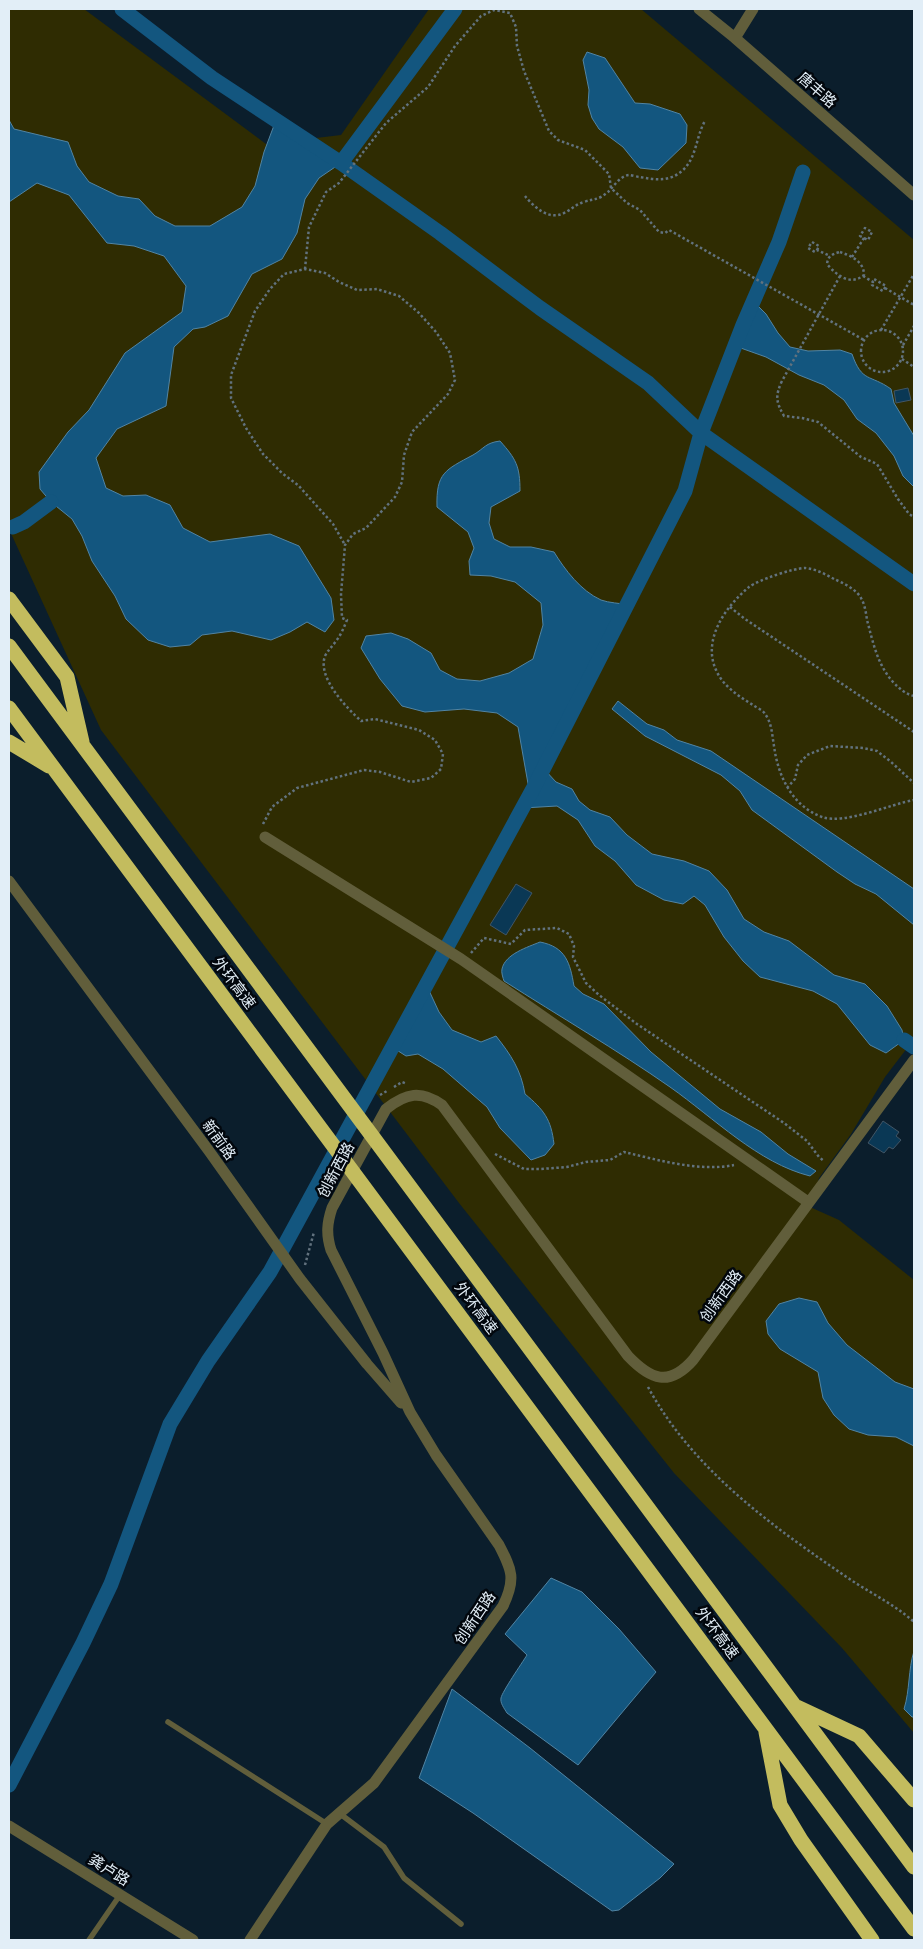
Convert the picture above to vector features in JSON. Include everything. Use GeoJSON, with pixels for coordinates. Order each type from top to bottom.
{"type":"FeatureCollection","features":[{"type":"Feature","properties":{"kind":"highway"},"geometry":{"type":"LineString","coordinates":[[9,599],[67,678],[84,747]]}},
{"type":"Feature","properties":{"kind":"highway","name":"外环高速"},"geometry":{"type":"LineString","coordinates":[[9,646],[914,1867]]}},
{"type":"Feature","properties":{"kind":"highway","name":"外环高速"},"geometry":{"type":"LineString","coordinates":[[9,708],[914,1929]]}},
{"type":"Feature","properties":{"kind":"highway"},"geometry":{"type":"LineString","coordinates":[[9,742],[54,769]]}},
{"type":"Feature","properties":{"kind":"highway"},"geometry":{"type":"LineString","coordinates":[[795,1707],[859,1736],[914,1800]]}},
{"type":"Feature","properties":{"kind":"highway"},"geometry":{"type":"LineString","coordinates":[[766,1728],[780,1805],[802,1840],[872,1940]]}},
{"type":"Feature","properties":{"kind":"street","name":"唐丰路"},"geometry":{"type":"LineString","coordinates":[[699,9],[735,38],[914,195]]}},
{"type":"Feature","properties":{"kind":"street"},"geometry":{"type":"LineString","coordinates":[[735,38],[753,9]]}},
{"type":"Feature","properties":{"kind":"street"},"geometry":{"type":"LineString","coordinates":[[265,837],[464,961],[808,1202]]}},
{"type":"Feature","properties":{"kind":"street","name":"新前路"},"geometry":{"type":"LineString","coordinates":[[9,880],[209,1151],[300,1279],[367,1364],[410,1412]]}},
{"type":"Feature","properties":{"kind":"street","name":"创新西路"},"geometry":{"type":"LineString","coordinates":[[252,1937],[327,1824],[374,1783],[503,1606],[511,1590],[512,1576],[508,1561],[499,1545],[436,1455],[410,1412],[383,1352],[331,1250],[327,1235],[328,1220],[332,1208],[386,1109],[397,1100],[408,1096],[420,1095],[433,1098],[448,1112],[636,1364],[654,1377],[665,1378],[676,1376],[684,1370],[914,1060]]}},
{"type":"Feature","properties":{"kind":"street","name":"龚卢路"},"geometry":{"type":"LineString","coordinates":[[9,1826],[120,1894],[190,1940]]}},
{"type":"Feature","properties":{"kind":"lane"},"geometry":{"type":"LineString","coordinates":[[168,1722],[327,1824]]}},
{"type":"Feature","properties":{"kind":"lane"},"geometry":{"type":"LineString","coordinates":[[339,1814],[384,1847],[404,1878],[461,1924]]}},
{"type":"Feature","properties":{"kind":"lane"},"geometry":{"type":"LineString","coordinates":[[89,1940],[120,1894]]}},
{"type":"Feature","properties":{"kind":"path"},"geometry":{"type":"LineString","coordinates":[[305,269],[309,227],[326,192],[339,183],[386,123],[428,87],[450,52],[481,16],[494,10],[510,13],[516,27],[516,46],[524,71],[549,131],[558,140],[585,150],[609,174],[612,188],[627,203],[640,210],[659,232],[665,233],[669,230],[739,271],[776,290],[818,316],[864,340]]}},
{"type":"Feature","properties":{"kind":"path"},"geometry":{"type":"LineString","coordinates":[[525,196],[539,210],[551,215],[563,214],[586,201],[595,201],[628,175],[664,180],[676,176],[689,163],[696,147],[699,131],[705,121]]}},
{"type":"Feature","properties":{"kind":"path"},"geometry":{"type":"LineString","coordinates":[[865,228],[872,232],[868,240],[864,238],[860,236],[865,228]]}},
{"type":"Feature","properties":{"kind":"path"},"geometry":{"type":"LineString","coordinates":[[852,257],[864,238]]}},
{"type":"Feature","properties":{"kind":"path"},"geometry":{"type":"LineString","coordinates":[[817,250],[830,256]]}},
{"type":"Feature","properties":{"kind":"path"},"geometry":{"type":"LineString","coordinates":[[840,252],[852,257],[864,268],[863,276],[852,281],[840,276],[827,264],[830,256],[840,252]]}},
{"type":"Feature","properties":{"kind":"path"},"geometry":{"type":"LineString","coordinates":[[265,837],[262,828],[272,807],[297,788],[364,770],[380,772],[411,782],[431,778],[441,769],[442,754],[435,740],[419,730],[401,724],[375,719],[361,721],[344,705],[328,679],[323,667],[324,659],[329,649],[336,642],[347,620],[342,618],[341,594],[344,545],[332,524],[298,485],[282,473],[263,454],[246,428],[231,398],[231,375],[255,311],[270,289],[284,274],[305,269],[325,273],[357,290],[377,289],[399,296],[419,313],[436,332],[450,353],[455,380],[448,394],[412,432],[404,455],[402,482],[395,497],[366,528],[353,534],[344,545]]}},
{"type":"Feature","properties":{"kind":"path"},"geometry":{"type":"LineString","coordinates":[[881,330],[914,274]]}},
{"type":"Feature","properties":{"kind":"path"},"geometry":{"type":"LineString","coordinates":[[840,276],[802,342],[777,391],[777,404],[784,416],[818,422],[861,457],[878,464],[898,499],[909,514],[914,517]]}},
{"type":"Feature","properties":{"kind":"path"},"geometry":{"type":"LineString","coordinates":[[863,276],[873,282],[872,285],[883,291],[885,288]]}},
{"type":"Feature","properties":{"kind":"path"},"geometry":{"type":"LineString","coordinates":[[873,282],[874,278],[886,286],[885,288],[914,305]]}},
{"type":"Feature","properties":{"kind":"path"},"geometry":{"type":"LineString","coordinates":[[903,345],[895,334],[881,330],[868,335],[861,347],[862,361],[872,371],[879,373],[893,370],[902,359],[903,345],[914,326]]}},
{"type":"Feature","properties":{"kind":"path"},"geometry":{"type":"LineString","coordinates":[[902,359],[914,367]]}},
{"type":"Feature","properties":{"kind":"path"},"geometry":{"type":"LineString","coordinates":[[914,696],[902,691],[888,676],[880,663],[874,650],[860,597],[848,586],[820,572],[806,568],[790,570],[750,586],[730,607],[714,632],[712,645],[717,672],[739,696],[765,713],[772,729],[778,766],[784,782],[799,802],[824,818],[838,818],[885,809],[898,803],[914,800]]}},
{"type":"Feature","properties":{"kind":"path"},"geometry":{"type":"LineString","coordinates":[[730,607],[744,619],[914,732]]}},
{"type":"Feature","properties":{"kind":"path"},"geometry":{"type":"LineString","coordinates":[[787,788],[794,779],[798,765],[806,755],[830,746],[863,748],[876,752],[890,761],[914,783]]}},
{"type":"Feature","properties":{"kind":"path"},"geometry":{"type":"LineString","coordinates":[[464,961],[484,938],[511,944],[525,930],[540,928],[557,928],[569,934],[574,946],[573,957],[586,983],[637,1024],[808,1140],[819,1157],[833,1168]]}},
{"type":"Feature","properties":{"kind":"path"},"geometry":{"type":"LineString","coordinates":[[380,1095],[402,1082],[410,1084]]}},
{"type":"Feature","properties":{"kind":"path"},"geometry":{"type":"LineString","coordinates":[[494,1153],[524,1169],[567,1167],[586,1162],[610,1160],[624,1152],[670,1162],[712,1168],[733,1165],[747,1159]]}},
{"type":"Feature","properties":{"kind":"path"},"geometry":{"type":"LineString","coordinates":[[300,1279],[307,1260],[314,1225]]}},
{"type":"Feature","properties":{"kind":"path"},"geometry":{"type":"LineString","coordinates":[[636,1364],[661,1410],[705,1463],[741,1498],[771,1525],[914,1622]]}},
{"type":"Feature","properties":{"kind":"shaded area"},"geometry":{"type":"Polygon","coordinates":[[[9,9],[84,9],[266,144],[341,135],[429,9],[641,9],[914,240],[914,1039],[885,1077],[851,1134],[819,1178],[810,1207],[839,1220],[914,1280],[914,1733],[842,1648],[674,1473],[459,1203],[101,730],[9,529],[9,9]]]}},
{"type":"Feature","properties":{"kind":"water"},"geometry":{"type":"Polygon","coordinates":[[[587,52],[605,58],[635,103],[650,104],[680,114],[687,125],[686,143],[658,170],[640,168],[623,147],[599,129],[592,118],[588,105],[589,90],[583,60],[587,52]]]}},
{"type":"Feature","properties":{"kind":"water"},"geometry":{"type":"Polygon","coordinates":[[[9,120],[14,129],[68,142],[77,166],[89,182],[118,196],[139,199],[155,216],[175,226],[210,226],[242,207],[255,186],[264,152],[276,120],[341,163],[319,178],[305,199],[297,233],[282,259],[252,274],[228,316],[205,327],[193,329],[174,347],[166,406],[117,429],[96,458],[106,488],[123,496],[146,495],[170,505],[183,528],[210,542],[270,534],[299,546],[331,598],[334,620],[325,632],[307,622],[271,640],[232,631],[202,635],[190,645],[170,647],[148,640],[126,619],[115,596],[92,561],[82,536],[72,519],[51,502],[40,489],[39,472],[68,432],[89,410],[125,353],[182,312],[186,286],[164,256],[134,246],[107,243],[69,195],[37,183],[9,202],[9,120]]]}},
{"type":"Feature","properties":{"kind":"water"},"geometry":{"type":"Polygon","coordinates":[[[753,301],[766,314],[790,347],[808,351],[840,350],[852,354],[859,370],[863,374],[891,389],[894,403],[914,436],[914,487],[903,476],[894,456],[876,433],[857,419],[844,400],[824,385],[799,375],[766,357],[735,346],[753,301]]]}},
{"type":"Feature","properties":{"kind":"water"},"geometry":{"type":"Polygon","coordinates":[[[500,441],[516,463],[520,491],[491,507],[489,523],[494,539],[510,547],[531,547],[554,552],[568,573],[580,586],[601,600],[628,605],[544,769],[556,782],[572,789],[579,801],[590,810],[610,817],[627,835],[652,854],[684,861],[709,871],[727,890],[744,919],[764,932],[789,941],[834,975],[865,984],[887,1006],[902,1030],[904,1040],[886,1053],[870,1045],[837,1004],[813,991],[760,977],[743,961],[724,937],[705,905],[694,896],[683,904],[664,900],[636,885],[615,861],[595,846],[578,820],[557,806],[523,808],[530,795],[518,727],[497,713],[464,709],[425,712],[402,706],[380,679],[361,648],[366,636],[391,633],[408,639],[431,653],[440,670],[457,679],[480,681],[509,673],[533,659],[543,625],[541,603],[515,582],[491,576],[470,575],[469,561],[474,548],[468,532],[437,507],[438,487],[444,474],[488,444],[500,441]]]}},
{"type":"Feature","properties":{"kind":"water"},"geometry":{"type":"Polygon","coordinates":[[[618,701],[647,724],[664,730],[677,740],[711,751],[914,889],[914,925],[876,894],[855,884],[837,872],[752,810],[740,791],[721,775],[645,736],[612,709],[618,701]]]}},
{"type":"Feature","properties":{"kind":"water"},"geometry":{"type":"Polygon","coordinates":[[[540,942],[549,944],[561,952],[571,970],[574,986],[583,994],[604,1004],[651,1052],[720,1109],[761,1132],[788,1154],[816,1171],[810,1176],[772,1161],[737,1138],[650,1073],[504,981],[502,970],[508,959],[512,955],[540,942]]]}},
{"type":"Feature","properties":{"kind":"water"},"geometry":{"type":"Polygon","coordinates":[[[426,984],[439,1012],[452,1030],[481,1042],[496,1036],[506,1050],[515,1063],[525,1094],[542,1110],[549,1121],[554,1144],[545,1155],[531,1160],[500,1128],[487,1107],[443,1069],[418,1054],[406,1056],[392,1047],[426,984]]]}},
{"type":"Feature","properties":{"kind":"water"},"geometry":{"type":"Polygon","coordinates":[[[799,1298],[817,1302],[828,1323],[847,1345],[895,1382],[914,1389],[914,1446],[896,1437],[868,1435],[849,1429],[834,1415],[823,1398],[818,1372],[780,1349],[768,1334],[766,1321],[779,1304],[799,1298]]]}},
{"type":"Feature","properties":{"kind":"water"},"geometry":{"type":"Polygon","coordinates":[[[551,1578],[582,1592],[619,1629],[656,1672],[578,1765],[507,1713],[501,1702],[505,1690],[527,1655],[505,1634],[551,1578]]]}},
{"type":"Feature","properties":{"kind":"water"},"geometry":{"type":"Polygon","coordinates":[[[914,1651],[914,1717],[912,1717],[904,1709],[914,1651]]]}},
{"type":"Feature","properties":{"kind":"water"},"geometry":{"type":"Polygon","coordinates":[[[452,1689],[530,1748],[674,1864],[660,1878],[619,1910],[612,1911],[473,1813],[419,1778],[452,1689]]]}},
{"type":"Feature","properties":{"kind":"building"},"geometry":{"type":"Polygon","coordinates":[[[908,388],[911,400],[896,403],[894,391],[908,388]]]}},
{"type":"Feature","properties":{"kind":"building"},"geometry":{"type":"Polygon","coordinates":[[[516,884],[532,893],[506,935],[490,925],[516,884]]]}},
{"type":"Feature","properties":{"kind":"building"},"geometry":{"type":"Polygon","coordinates":[[[883,1121],[899,1132],[896,1136],[901,1140],[893,1149],[889,1147],[884,1153],[868,1143],[883,1121]]]}},
{"type":"Feature","properties":{"kind":"waterway"},"geometry":{"type":"LineString","coordinates":[[122,9],[212,78],[341,163],[440,233],[540,308],[648,383],[701,433],[914,584]]}},
{"type":"Feature","properties":{"kind":"waterway"},"geometry":{"type":"LineString","coordinates":[[341,163],[455,9]]}},
{"type":"Feature","properties":{"kind":"waterway"},"geometry":{"type":"LineString","coordinates":[[9,1785],[83,1643],[111,1584],[170,1424],[208,1361],[270,1272],[534,787],[685,491],[701,433],[743,325],[779,242],[803,172]]}},
{"type":"Feature","properties":{"kind":"waterway"},"geometry":{"type":"LineString","coordinates":[[13,527],[24,522],[51,502]]}},
{"type":"Feature","properties":{"kind":"waterway"},"geometry":{"type":"LineString","coordinates":[[904,1040],[914,1047]]}}]}
